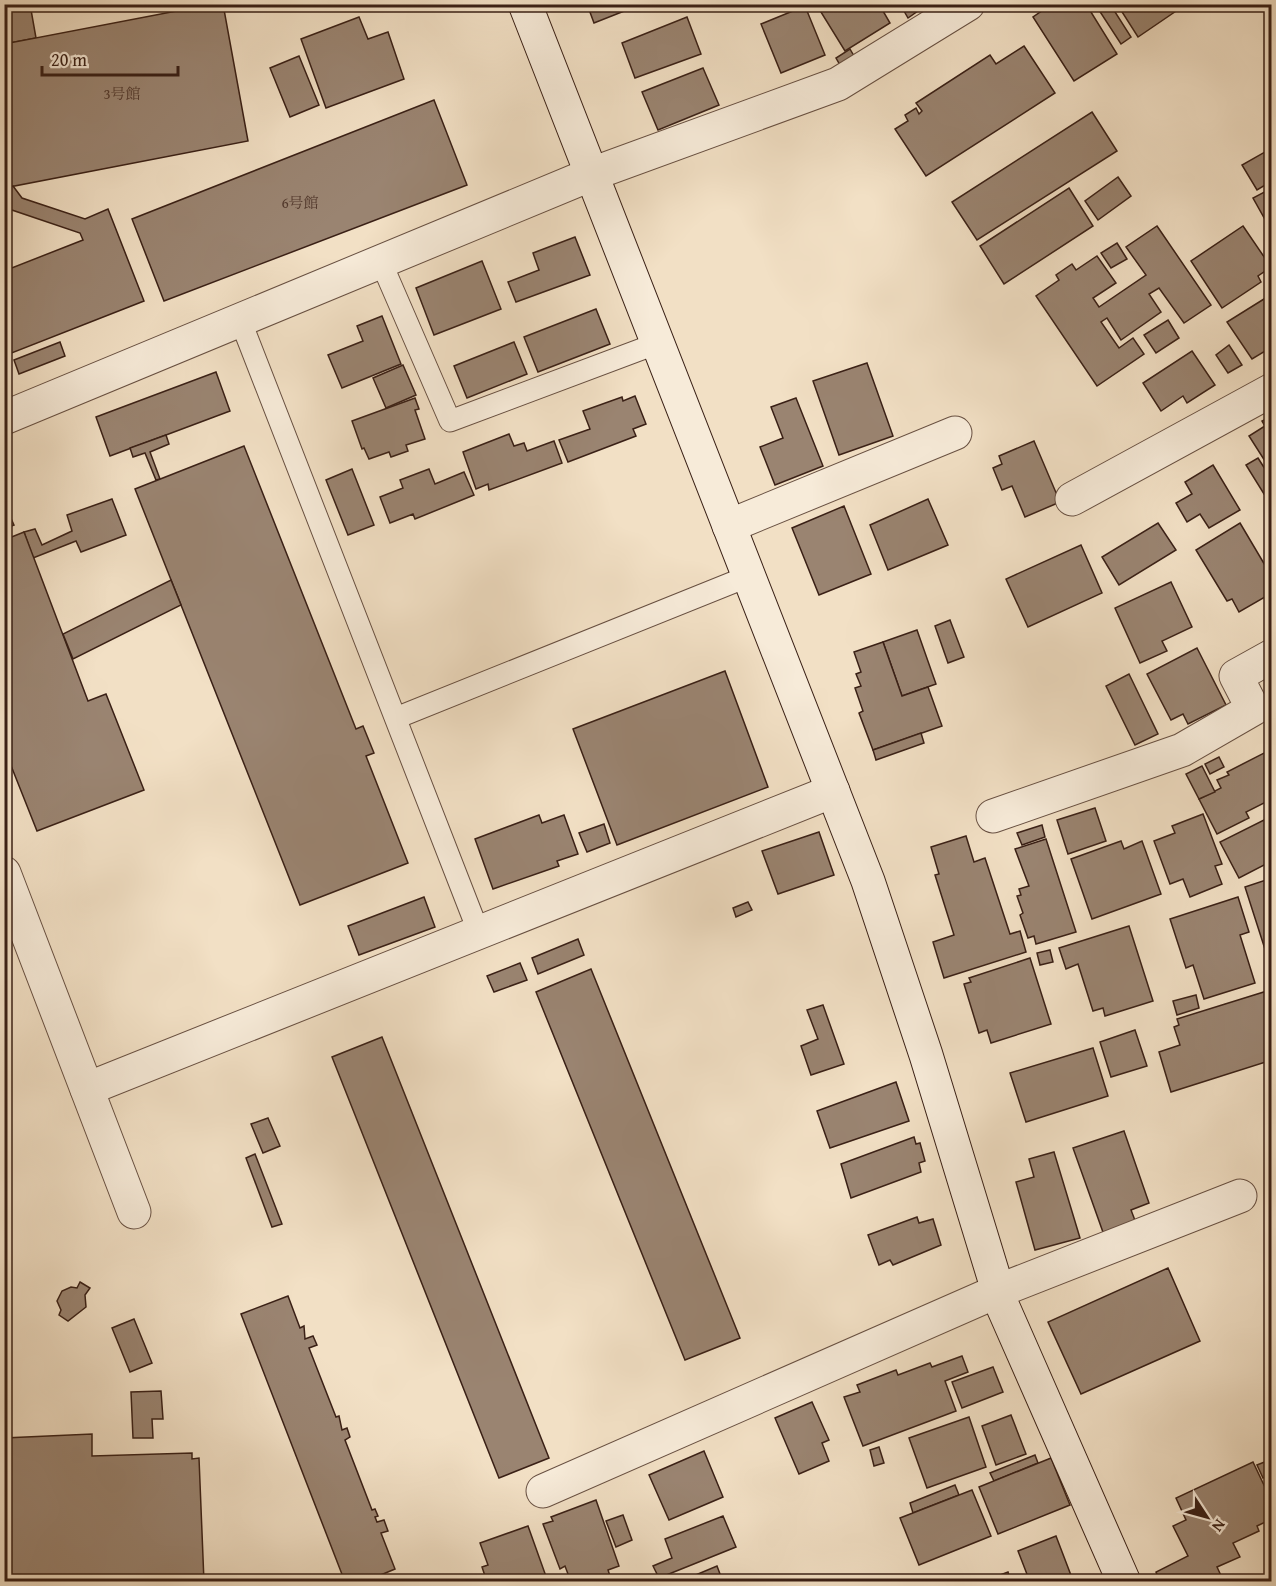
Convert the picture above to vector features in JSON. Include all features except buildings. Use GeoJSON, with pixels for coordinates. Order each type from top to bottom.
{"type":"FeatureCollection","features":[{"type":"Feature","properties":{"kind":"street"},"geometry":{"type":"LineString","coordinates":[[525,4],[868,881],[922,1044],[998,1291],[1124,1581]]}},
{"type":"Feature","properties":{"kind":"street"},"geometry":{"type":"LineString","coordinates":[[4,418],[241,322],[592,174],[838,84],[968,4]]}},
{"type":"Feature","properties":{"kind":"street"},"geometry":{"type":"LineString","coordinates":[[1072,500],[1272,390]]}},
{"type":"Feature","properties":{"kind":"street"},"geometry":{"type":"LineString","coordinates":[[729,526],[955,433]]}},
{"type":"Feature","properties":{"kind":"street"},"geometry":{"type":"LineString","coordinates":[[993,816],[1182,750],[1253,709],[1236,676],[1272,656]]}},
{"type":"Feature","properties":{"kind":"street"},"geometry":{"type":"LineString","coordinates":[[87,1089],[833,791]]}},
{"type":"Feature","properties":{"kind":"street"},"geometry":{"type":"LineString","coordinates":[[4,873],[134,1212]]}},
{"type":"Feature","properties":{"kind":"street"},"geometry":{"type":"LineString","coordinates":[[543,1491],[998,1291],[1240,1196]]}},
{"type":"Feature","properties":{"kind":"lane"},"geometry":{"type":"LineString","coordinates":[[381,262],[450,421],[658,343]]}},
{"type":"Feature","properties":{"kind":"lane"},"geometry":{"type":"LineString","coordinates":[[241,322],[479,933]]}},
{"type":"Feature","properties":{"kind":"lane"},"geometry":{"type":"LineString","coordinates":[[396,718],[749,576]]}}]}
